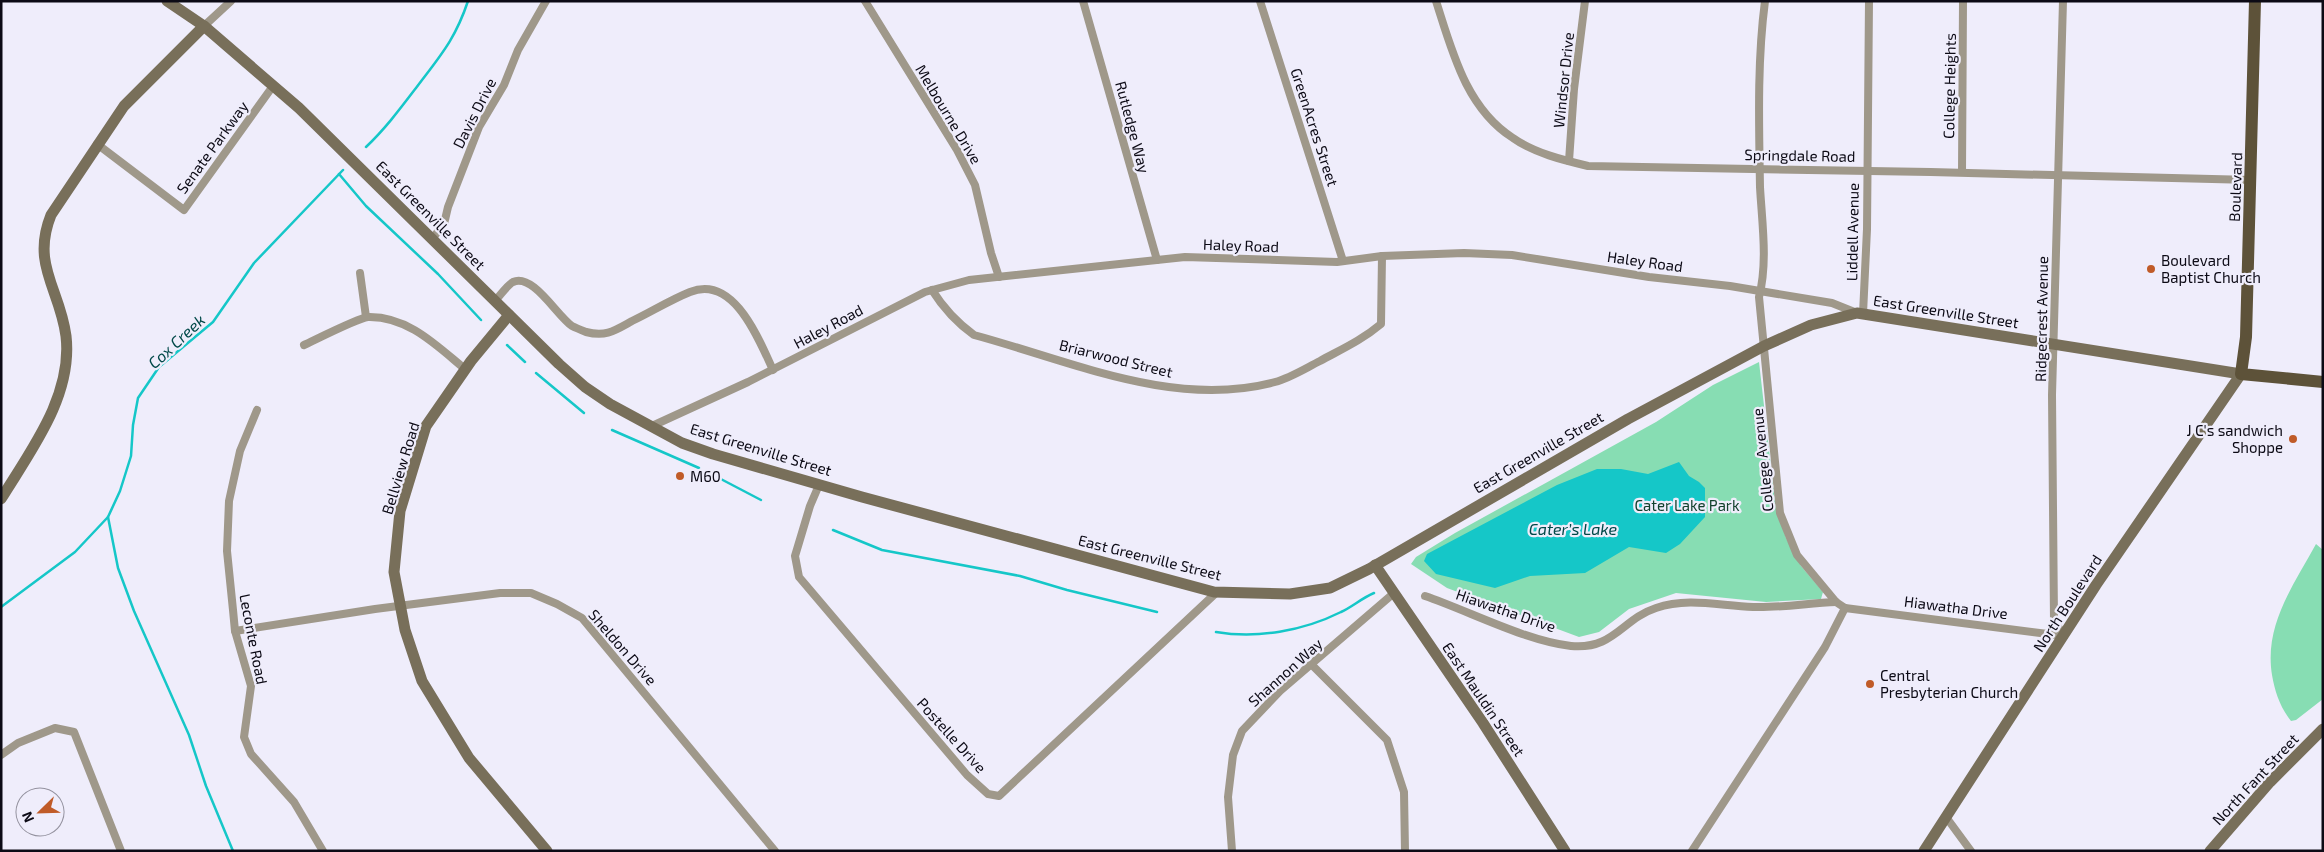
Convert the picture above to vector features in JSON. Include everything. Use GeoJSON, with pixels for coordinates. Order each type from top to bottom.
{"type":"FeatureCollection","features":[{"type":"Feature","properties":{"kind":"main road","name":"East Greenville Street"},"geometry":{"type":"LineString","coordinates":[[167,1],[204,26],[306,115],[559,364],[585,387],[610,404],[682,443],[819,485],[1218,592],[1290,594],[1330,588],[1375,565],[1628,420],[1764,346],[1811,325],[1860,313],[2241,374],[2323,382]]}},
{"type":"Feature","properties":{"kind":"main road","name":"Boulevard"},"geometry":{"type":"LineString","coordinates":[[2241,374],[2246,337],[2252,180],[2255,1]]}},
{"type":"Feature","properties":{"kind":"main road"},"geometry":{"type":"LineString","coordinates":[[3,492],[53,410],[66,363],[64,325],[44,261],[43,242],[47,224],[57,204],[124,106],[204,26]]}},
{"type":"Feature","properties":{"kind":"main road","name":"Bellview Road"},"geometry":{"type":"LineString","coordinates":[[509,315],[465,369],[426,426],[400,511],[394,572],[405,630],[422,681],[469,758],[547,851]]}},
{"type":"Feature","properties":{"kind":"main road","name":"North Boulevard"},"geometry":{"type":"LineString","coordinates":[[1924,851],[2096,585],[2241,374]]}},
{"type":"Feature","properties":{"kind":"main road","name":"East Mauldin Street"},"geometry":{"type":"LineString","coordinates":[[1375,565],[1483,723],[1565,851]]}},
{"type":"Feature","properties":{"kind":"main road","name":"North Fant Street"},"geometry":{"type":"LineString","coordinates":[[2210,851],[2270,782],[2323,729]]}},
{"type":"Feature","properties":{"kind":"street"},"geometry":{"type":"LineString","coordinates":[[204,26],[231,1]]}},
{"type":"Feature","properties":{"kind":"street","name":"Davis Drive"},"geometry":{"type":"LineString","coordinates":[[432,239],[444,224],[455,189],[479,127],[504,85],[518,50],[546,1]]}},
{"type":"Feature","properties":{"kind":"street","name":"Melbourne Drive"},"geometry":{"type":"LineString","coordinates":[[865,1],[957,150],[975,185],[991,253],[999,277]]}},
{"type":"Feature","properties":{"kind":"street","name":"Rutledge Way"},"geometry":{"type":"LineString","coordinates":[[1083,1],[1156,260]]}},
{"type":"Feature","properties":{"kind":"street","name":"GreenAcres Street"},"geometry":{"type":"LineString","coordinates":[[1260,1],[1343,261]]}},
{"type":"Feature","properties":{"kind":"street","name":"Springdale Road"},"geometry":{"type":"LineString","coordinates":[[1436,1],[1456,63],[1479,107],[1512,138],[1556,158],[1588,166],[1867,169],[2252,180]]}},
{"type":"Feature","properties":{"kind":"street","name":"Windsor Drive"},"geometry":{"type":"LineString","coordinates":[[1569,161],[1574,89],[1585,1]]}},
{"type":"Feature","properties":{"kind":"street","name":"College Avenue"},"geometry":{"type":"LineString","coordinates":[[1765,1],[1761,33],[1760,168],[1763,280],[1759,297],[1780,513],[1797,555],[1836,602],[1845,608]]}},
{"type":"Feature","properties":{"kind":"street","name":"Liddell Avenue"},"geometry":{"type":"LineString","coordinates":[[1860,313],[1867,169],[1869,1]]}},
{"type":"Feature","properties":{"kind":"street","name":"College Heights"},"geometry":{"type":"LineString","coordinates":[[1962,172],[1963,1]]}},
{"type":"Feature","properties":{"kind":"street","name":"Ridgecrest Avenue"},"geometry":{"type":"LineString","coordinates":[[2062,1],[2055,345],[2052,395],[2054,620],[2064,636]]}},
{"type":"Feature","properties":{"kind":"street","name":"Senate Parkway"},"geometry":{"type":"LineString","coordinates":[[97,144],[184,210],[273,86]]}},
{"type":"Feature","properties":{"kind":"street","name":"Haley Road"},"geometry":{"type":"LineString","coordinates":[[652,426],[773,370],[932,290],[969,280],[1156,260],[1185,258],[1343,261],[1382,256],[1464,253],[1512,256],[1832,303],[1860,313]]}},
{"type":"Feature","properties":{"kind":"street","name":"Briarwood Street"},"geometry":{"type":"LineString","coordinates":[[932,290],[944,309],[959,324],[974,335],[1133,380],[1195,391],[1249,388],[1278,382],[1364,338],[1381,324],[1382,256]]}},
{"type":"Feature","properties":{"kind":"street"},"geometry":{"type":"LineString","coordinates":[[360,273],[366,317]]}},
{"type":"Feature","properties":{"kind":"street"},"geometry":{"type":"LineString","coordinates":[[495,301],[512,282],[521,281],[533,286],[571,325],[584,331],[606,335],[692,291],[709,289],[723,294],[735,302],[758,339],[773,370]]}},
{"type":"Feature","properties":{"kind":"street"},"geometry":{"type":"LineString","coordinates":[[304,346],[366,317],[391,320],[418,330],[465,369]]}},
{"type":"Feature","properties":{"kind":"street","name":"Leconte Road"},"geometry":{"type":"LineString","coordinates":[[257,410],[240,451],[229,501],[227,551],[236,631],[252,686],[244,738],[251,754],[294,802],[323,851]]}},
{"type":"Feature","properties":{"kind":"street","name":"Postelle Drive"},"geometry":{"type":"LineString","coordinates":[[819,485],[810,506],[795,556],[799,577],[967,776],[988,794],[999,796],[1218,592]]}},
{"type":"Feature","properties":{"kind":"street","name":"Sheldon Drive"},"geometry":{"type":"LineString","coordinates":[[236,631],[400,605],[500,592],[531,593],[557,604],[582,618],[775,851]]}},
{"type":"Feature","properties":{"kind":"street","name":"Shannon Way"},"geometry":{"type":"LineString","coordinates":[[1232,851],[1228,796],[1233,755],[1242,731],[1280,691],[1394,593]]}},
{"type":"Feature","properties":{"kind":"street","name":"Hiawatha Drive"},"geometry":{"type":"LineString","coordinates":[[1424,596],[1537,638],[1571,646],[1591,645],[1606,641],[1653,609],[1671,604],[1696,601],[1754,607],[1836,602]]}},
{"type":"Feature","properties":{"kind":"street"},"geometry":{"type":"LineString","coordinates":[[1692,851],[1825,647],[1845,608]]}},
{"type":"Feature","properties":{"kind":"street","name":"Hiawatha Drive"},"geometry":{"type":"LineString","coordinates":[[1845,608],[2064,636]]}},
{"type":"Feature","properties":{"kind":"street"},"geometry":{"type":"LineString","coordinates":[[1312,665],[1387,740],[1404,792],[1405,851]]}},
{"type":"Feature","properties":{"kind":"street"},"geometry":{"type":"LineString","coordinates":[[1,755],[18,743],[55,728],[74,732],[121,851]]}},
{"type":"Feature","properties":{"kind":"street"},"geometry":{"type":"LineString","coordinates":[[1946,817],[1971,851]]}},
{"type":"Feature","properties":{"kind":"green space","name":"Cater Lake Park"},"geometry":{"type":"Polygon","coordinates":[[[1759,362],[1775,502],[1786,538],[1801,566],[1823,592],[1821,599],[1766,602],[1676,593],[1629,609],[1599,632],[1579,637],[1447,588],[1411,564],[1416,557],[1455,533],[1656,422],[1713,385],[1759,362]]]}},
{"type":"Feature","properties":{"kind":"green space"},"geometry":{"type":"Polygon","coordinates":[[[2316,544],[2323,550],[2323,699],[2296,720],[2291,721],[2281,705],[2273,681],[2272,639],[2282,606],[2316,544]]]}},
{"type":"Feature","properties":{"kind":"water","name":"Cater’s Lake"},"geometry":{"type":"Polygon","coordinates":[[[1679,462],[1689,476],[1705,488],[1705,517],[1680,544],[1666,553],[1629,547],[1585,573],[1530,576],[1495,588],[1436,574],[1424,561],[1427,554],[1557,485],[1597,469],[1621,469],[1648,474],[1679,462]]]}},
{"type":"Feature","properties":{"kind":"waterway","name":"Cox Creek"},"geometry":{"type":"LineString","coordinates":[[366,147],[392,119],[440,57],[458,27],[468,1]]}},
{"type":"Feature","properties":{"kind":"waterway","name":"Cox Creek"},"geometry":{"type":"LineString","coordinates":[[1,607],[75,552],[108,517],[120,491],[131,456],[133,425],[138,398],[159,367],[213,322],[254,263],[343,170]]}},
{"type":"Feature","properties":{"kind":"waterway"},"geometry":{"type":"LineString","coordinates":[[339,174],[366,206],[438,274],[481,320]]}},
{"type":"Feature","properties":{"kind":"waterway"},"geometry":{"type":"LineString","coordinates":[[507,345],[525,362]]}},
{"type":"Feature","properties":{"kind":"waterway"},"geometry":{"type":"LineString","coordinates":[[536,373],[584,413]]}},
{"type":"Feature","properties":{"kind":"waterway"},"geometry":{"type":"LineString","coordinates":[[612,430],[699,468]]}},
{"type":"Feature","properties":{"kind":"waterway"},"geometry":{"type":"LineString","coordinates":[[717,477],[761,500]]}},
{"type":"Feature","properties":{"kind":"waterway"},"geometry":{"type":"LineString","coordinates":[[108,517],[118,568],[134,611],[189,735],[206,786],[233,851]]}},
{"type":"Feature","properties":{"kind":"waterway"},"geometry":{"type":"LineString","coordinates":[[833,530],[882,550],[1020,576],[1067,590],[1157,612]]}},
{"type":"Feature","properties":{"kind":"waterway"},"geometry":{"type":"LineString","coordinates":[[1216,632],[1264,634],[1296,629],[1326,619],[1374,593]]}},
{"type":"Feature","properties":{"kind":"place","name":"Boulevard Baptist Church"},"geometry":{"type":"Point","coordinates":[2151,269]}},
{"type":"Feature","properties":{"kind":"place","name":"J C's sandwich Shoppe"},"geometry":{"type":"Point","coordinates":[2293,439]}},
{"type":"Feature","properties":{"kind":"place","name":"M60"},"geometry":{"type":"Point","coordinates":[680,476]}},
{"type":"Feature","properties":{"kind":"place","name":"Central Presbyterian Church"},"geometry":{"type":"Point","coordinates":[1870,684]}}]}
